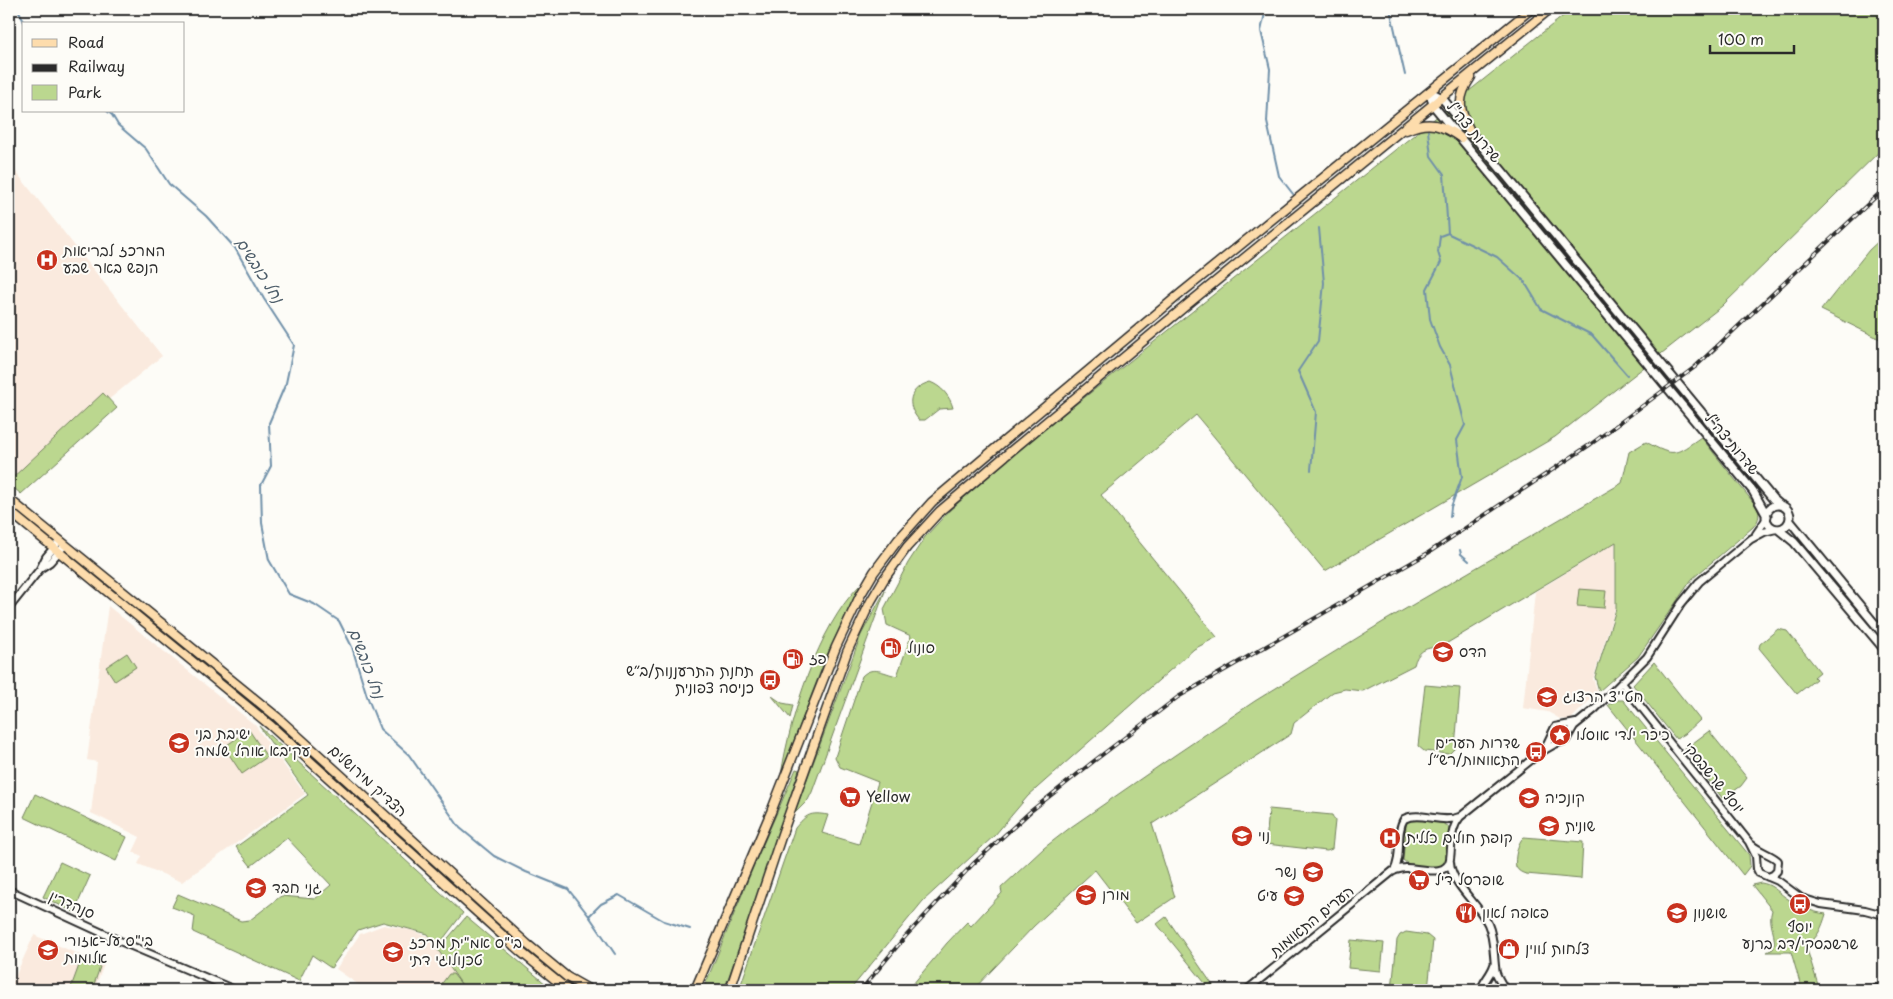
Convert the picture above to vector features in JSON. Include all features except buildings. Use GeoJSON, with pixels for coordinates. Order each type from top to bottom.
{"type":"FeatureCollection","features":[{"type":"Feature","properties":{"kind":"main road"},"geometry":{"type":"LineString","coordinates":[[695,990],[771,812],[836,647],[860,596],[888,552],[932,502],[995,448],[1180,294],[1531,9]]}},
{"type":"Feature","properties":{"kind":"main road"},"geometry":{"type":"LineString","coordinates":[[730,990],[782,834],[847,652],[871,602],[897,560],[940,511],[1188,304],[1550,9]]}},
{"type":"Feature","properties":{"kind":"main road"},"geometry":{"type":"LineString","coordinates":[[1470,132],[1461,113],[1460,104],[1464,87],[1477,69]]}},
{"type":"Feature","properties":{"kind":"main road","name":"שדרות צה\"ל"},"geometry":{"type":"LineString","coordinates":[[1430,92],[1442,98],[1773,499],[1780,505]]}},
{"type":"Feature","properties":{"kind":"main road","name":"שדרות צה\"ל"},"geometry":{"type":"LineString","coordinates":[[1430,92],[1433,104],[1746,483],[1758,499],[1767,517]]}},
{"type":"Feature","properties":{"kind":"main road"},"geometry":{"type":"LineString","coordinates":[[1397,134],[1412,127],[1430,124],[1447,128],[1461,138]]}},
{"type":"Feature","properties":{"kind":"main road","name":"הצדיק מירושלים"},"geometry":{"type":"LineString","coordinates":[[9,499],[277,717],[527,944],[567,977],[590,990]]}},
{"type":"Feature","properties":{"kind":"main road"},"geometry":{"type":"LineString","coordinates":[[1884,635],[1790,521],[1788,510],[1780,505],[1770,508],[1767,517],[1770,525],[1788,536],[1800,549],[1884,649]]}},
{"type":"Feature","properties":{"kind":"main road","name":"הצדיק מירושלים"},"geometry":{"type":"LineString","coordinates":[[9,511],[270,725],[521,952],[568,990]]}},
{"type":"Feature","properties":{"kind":"main road"},"geometry":{"type":"LineString","coordinates":[[1777,529],[1785,527],[1790,521]]}},
{"type":"Feature","properties":{"kind":"street"},"geometry":{"type":"LineString","coordinates":[[1751,539],[1762,527],[1767,517]]}},
{"type":"Feature","properties":{"kind":"street"},"geometry":{"type":"LineString","coordinates":[[1393,871],[1398,857],[1401,824],[1404,819],[1412,816],[1452,820],[1460,817],[1541,752],[1566,740],[1572,728],[1622,683],[1653,649],[1681,604],[1695,586],[1751,539],[1761,533],[1777,529]]}},
{"type":"Feature","properties":{"kind":"street"},"geometry":{"type":"LineString","coordinates":[[9,608],[62,543]]}},
{"type":"Feature","properties":{"kind":"street","name":"יוסף שרשבסקי"},"geometry":{"type":"LineString","coordinates":[[1622,683],[1749,842],[1756,856],[1757,864]]}},
{"type":"Feature","properties":{"kind":"street"},"geometry":{"type":"LineString","coordinates":[[1541,752],[1548,744],[1555,727],[1578,722]]}},
{"type":"Feature","properties":{"kind":"street"},"geometry":{"type":"LineString","coordinates":[[1563,725],[1568,729],[1569,734]]}},
{"type":"Feature","properties":{"kind":"street"},"geometry":{"type":"LineString","coordinates":[[1552,734],[1554,740],[1559,742]]}},
{"type":"Feature","properties":{"kind":"street"},"geometry":{"type":"LineString","coordinates":[[1460,817],[1453,831],[1451,870],[1455,879],[1477,906],[1489,925],[1494,942],[1495,961],[1504,990]]}},
{"type":"Feature","properties":{"kind":"street"},"geometry":{"type":"LineString","coordinates":[[1443,819],[1450,824],[1453,831]]}},
{"type":"Feature","properties":{"kind":"street","name":"יוסף שרשבסקי"},"geometry":{"type":"LineString","coordinates":[[1749,842],[1768,855]]}},
{"type":"Feature","properties":{"kind":"street"},"geometry":{"type":"LineString","coordinates":[[1786,886],[1779,875],[1776,858],[1768,855],[1760,858],[1757,864],[1758,872],[1786,886],[1801,898],[1814,903],[1865,910],[1884,915]]}},
{"type":"Feature","properties":{"kind":"street"},"geometry":{"type":"LineString","coordinates":[[1398,857],[1401,864],[1406,868]]}},
{"type":"Feature","properties":{"kind":"street"},"geometry":{"type":"LineString","coordinates":[[1438,871],[1446,868],[1450,861]]}},
{"type":"Feature","properties":{"kind":"street"},"geometry":{"type":"LineString","coordinates":[[1767,877],[1775,874],[1778,866]]}},
{"type":"Feature","properties":{"kind":"street"},"geometry":{"type":"LineString","coordinates":[[1393,871],[1406,868],[1438,871],[1446,873],[1455,879]]}},
{"type":"Feature","properties":{"kind":"street","name":"הערים התאומות"},"geometry":{"type":"LineString","coordinates":[[1247,990],[1393,871]]}},
{"type":"Feature","properties":{"kind":"street","name":"סנהדרין"},"geometry":{"type":"LineString","coordinates":[[9,890],[226,989],[235,990]]}},
{"type":"Feature","properties":{"kind":"street"},"geometry":{"type":"LineString","coordinates":[[1481,990],[1482,985],[1491,974],[1495,961]]}},
{"type":"Feature","properties":{"kind":"street"},"geometry":{"type":"LineString","coordinates":[[1486,981],[1493,979],[1500,982]]}},
{"type":"Feature","properties":{"kind":"street"},"geometry":{"type":"LineString","coordinates":[[1860,990],[1884,988]]}},
{"type":"Feature","properties":{"kind":"shaded area","name":"המרכז לבריאות הנפש באר שבע"},"geometry":{"type":"Polygon","coordinates":[[[9,163],[162,356],[9,481],[9,163]]]}},
{"type":"Feature","properties":{"kind":"shaded area"},"geometry":{"type":"Polygon","coordinates":[[[1615,543],[1615,609],[1593,679],[1598,692],[1570,720],[1560,719],[1548,712],[1523,708],[1535,592],[1615,543]]]}},
{"type":"Feature","properties":{"kind":"shaded area","name":"ישיבת בני עקיבא אוהל שלמה"},"geometry":{"type":"Polygon","coordinates":[[[108,606],[255,725],[305,794],[182,882],[138,864],[142,856],[133,852],[140,837],[91,813],[97,762],[87,760],[108,606]]]}},
{"type":"Feature","properties":{"kind":"shaded area","name":"בי\"ס אמ\"ית מרכז טכנולוגי דתי"},"geometry":{"type":"Polygon","coordinates":[[[384,925],[411,930],[427,936],[463,985],[462,990],[366,990],[336,969],[360,934],[384,925]]]}},
{"type":"Feature","properties":{"kind":"shaded area","name":"בי\"ס על-אזורי אלומות"},"geometry":{"type":"Polygon","coordinates":[[[34,935],[104,965],[94,990],[9,990],[34,935]]]}},
{"type":"Feature","properties":{"kind":"green space"},"geometry":{"type":"Polygon","coordinates":[[[1572,9],[1884,9],[1884,147],[1722,306],[1555,437],[1325,571],[1196,415],[1101,495],[1217,637],[1194,649],[1028,796],[995,835],[923,901],[850,990],[739,990],[795,828],[809,815],[828,815],[822,833],[859,844],[878,782],[840,767],[835,757],[862,676],[874,670],[897,676],[911,636],[887,625],[884,609],[908,563],[925,537],[950,510],[1031,440],[1572,9]]]}},
{"type":"Feature","properties":{"kind":"green space"},"geometry":{"type":"Polygon","coordinates":[[[1884,236],[1884,338],[1880,339],[1821,310],[1869,250],[1884,236]]]}},
{"type":"Feature","properties":{"kind":"green space"},"geometry":{"type":"Polygon","coordinates":[[[930,382],[944,392],[950,399],[953,408],[939,409],[925,420],[919,420],[912,408],[911,397],[917,388],[930,382]]]}},
{"type":"Feature","properties":{"kind":"green space"},"geometry":{"type":"Polygon","coordinates":[[[103,393],[117,408],[21,494],[9,484],[9,481],[103,393]]]}},
{"type":"Feature","properties":{"kind":"green space"},"geometry":{"type":"Polygon","coordinates":[[[1701,437],[1757,507],[1759,516],[1757,521],[1752,528],[1692,579],[1638,657],[1599,691],[1595,677],[1616,609],[1616,542],[1439,648],[1426,649],[1417,657],[1414,665],[1363,691],[1345,689],[1333,692],[1294,723],[1291,734],[1152,824],[1175,897],[1136,923],[1095,870],[1034,926],[973,990],[908,990],[967,922],[971,926],[1002,893],[1001,888],[1044,848],[1071,827],[1255,701],[1383,622],[1622,483],[1629,452],[1646,442],[1669,452],[1680,451],[1701,437]]]}},
{"type":"Feature","properties":{"kind":"green space"},"geometry":{"type":"Polygon","coordinates":[[[860,585],[826,657],[781,775],[791,727],[808,674],[831,624],[860,585]]]}},
{"type":"Feature","properties":{"kind":"green space"},"geometry":{"type":"Polygon","coordinates":[[[1579,589],[1606,591],[1604,608],[1577,606],[1579,589]]]}},
{"type":"Feature","properties":{"kind":"green space"},"geometry":{"type":"Polygon","coordinates":[[[885,591],[812,792],[808,800],[794,814],[861,635],[885,591]]]}},
{"type":"Feature","properties":{"kind":"green space"},"geometry":{"type":"Polygon","coordinates":[[[1778,629],[1787,631],[1820,672],[1814,677],[1816,679],[1797,694],[1759,648],[1760,644],[1778,629]]]}},
{"type":"Feature","properties":{"kind":"green space"},"geometry":{"type":"Polygon","coordinates":[[[127,653],[136,667],[115,681],[106,667],[127,653]]]}},
{"type":"Feature","properties":{"kind":"green space"},"geometry":{"type":"Polygon","coordinates":[[[1654,662],[1700,720],[1685,734],[1676,739],[1633,685],[1654,662]]]}},
{"type":"Feature","properties":{"kind":"green space"},"geometry":{"type":"Polygon","coordinates":[[[1425,685],[1460,688],[1455,748],[1449,754],[1424,751],[1418,746],[1425,685]]]}},
{"type":"Feature","properties":{"kind":"green space"},"geometry":{"type":"Polygon","coordinates":[[[772,696],[782,703],[793,705],[790,718],[772,696]]]}},
{"type":"Feature","properties":{"kind":"green space"},"geometry":{"type":"Polygon","coordinates":[[[1616,700],[1623,700],[1749,855],[1750,866],[1743,875],[1608,705],[1616,700]]]}},
{"type":"Feature","properties":{"kind":"green space"},"geometry":{"type":"Polygon","coordinates":[[[259,726],[463,913],[437,947],[428,934],[383,922],[358,930],[331,968],[312,955],[299,981],[193,932],[195,916],[172,907],[178,894],[241,921],[250,920],[281,896],[315,899],[331,885],[287,838],[251,866],[236,847],[308,795],[259,726]]]}},
{"type":"Feature","properties":{"kind":"green space"},"geometry":{"type":"Polygon","coordinates":[[[249,730],[267,757],[242,774],[224,747],[249,730]]]}},
{"type":"Feature","properties":{"kind":"green space"},"geometry":{"type":"Polygon","coordinates":[[[1709,731],[1747,778],[1741,786],[1723,799],[1685,749],[1709,731]]]}},
{"type":"Feature","properties":{"kind":"green space"},"geometry":{"type":"Polygon","coordinates":[[[796,769],[799,770],[724,990],[703,990],[754,865],[796,769]]]}},
{"type":"Feature","properties":{"kind":"green space"},"geometry":{"type":"Polygon","coordinates":[[[35,794],[127,837],[116,861],[24,817],[35,794]]]}},
{"type":"Feature","properties":{"kind":"green space"},"geometry":{"type":"Polygon","coordinates":[[[1269,809],[1332,815],[1335,821],[1332,849],[1327,851],[1266,844],[1269,809]]]}},
{"type":"Feature","properties":{"kind":"green space"},"geometry":{"type":"Polygon","coordinates":[[[1414,819],[1442,823],[1448,826],[1450,846],[1443,866],[1422,867],[1411,865],[1403,860],[1406,825],[1408,821],[1414,819]]]}},
{"type":"Feature","properties":{"kind":"green space"},"geometry":{"type":"Polygon","coordinates":[[[1524,837],[1583,842],[1581,879],[1526,874],[1519,871],[1516,867],[1516,855],[1518,846],[1524,837]]]}},
{"type":"Feature","properties":{"kind":"green space"},"geometry":{"type":"Polygon","coordinates":[[[60,862],[90,876],[74,912],[43,897],[60,862]]]}},
{"type":"Feature","properties":{"kind":"green space"},"geometry":{"type":"Polygon","coordinates":[[[1761,883],[1771,886],[1800,906],[1826,914],[1819,932],[1806,946],[1819,988],[1802,990],[1791,952],[1767,952],[1773,949],[1774,944],[1771,920],[1772,910],[1752,885],[1761,883]]]}},
{"type":"Feature","properties":{"kind":"green space"},"geometry":{"type":"Polygon","coordinates":[[[466,917],[553,990],[466,990],[438,950],[466,917]]]}},
{"type":"Feature","properties":{"kind":"green space"},"geometry":{"type":"Polygon","coordinates":[[[1166,917],[1214,987],[1209,988],[1157,924],[1166,917]]]}},
{"type":"Feature","properties":{"kind":"green space"},"geometry":{"type":"Polygon","coordinates":[[[1406,932],[1427,935],[1433,940],[1428,990],[1392,990],[1397,940],[1400,935],[1406,932]]]}},
{"type":"Feature","properties":{"kind":"green space"},"geometry":{"type":"Polygon","coordinates":[[[1351,940],[1384,943],[1381,971],[1348,968],[1351,940]]]}},
{"type":"Feature","properties":{"kind":"green space"},"geometry":{"type":"Polygon","coordinates":[[[81,960],[100,967],[92,990],[70,990],[81,960]]]}},
{"type":"Feature","properties":{"kind":"green space"},"geometry":{"type":"Polygon","coordinates":[[[449,974],[453,974],[462,985],[461,990],[437,990],[449,974]]]}},
{"type":"Feature","properties":{"kind":"waterway","name":"נחל כובשים"},"geometry":{"type":"LineString","coordinates":[[18,9],[24,22]]}},
{"type":"Feature","properties":{"kind":"waterway"},"geometry":{"type":"LineString","coordinates":[[1266,9],[1261,31],[1270,69],[1267,122],[1279,176],[1293,194]]}},
{"type":"Feature","properties":{"kind":"waterway"},"geometry":{"type":"LineString","coordinates":[[1390,9],[1405,75]]}},
{"type":"Feature","properties":{"kind":"waterway","name":"נחל כובשים"},"geometry":{"type":"LineString","coordinates":[[108,112],[118,125],[146,149],[169,184],[206,216],[235,248],[264,299],[294,345],[286,383],[269,423],[271,466],[261,485],[262,523],[269,560],[289,594],[314,604],[339,621],[352,647],[367,696],[380,729],[409,755],[460,828],[494,856],[526,872],[568,889],[615,954]]}},
{"type":"Feature","properties":{"kind":"waterway"},"geometry":{"type":"LineString","coordinates":[[1428,131],[1431,156],[1444,174],[1448,233],[1440,236],[1438,252],[1441,262],[1427,289],[1430,319],[1440,347],[1450,365],[1465,425],[1457,440],[1462,477],[1451,507],[1450,517]]}},
{"type":"Feature","properties":{"kind":"waterway"},"geometry":{"type":"LineString","coordinates":[[1311,470],[1316,412],[1298,371],[1318,341],[1324,283],[1319,228]]}},
{"type":"Feature","properties":{"kind":"waterway"},"geometry":{"type":"LineString","coordinates":[[1449,234],[1497,257],[1524,281],[1541,309],[1592,335],[1627,375]]}},
{"type":"Feature","properties":{"kind":"waterway"},"geometry":{"type":"LineString","coordinates":[[1460,550],[1461,554],[1469,561]]}},
{"type":"Feature","properties":{"kind":"waterway"},"geometry":{"type":"LineString","coordinates":[[589,916],[601,904],[619,895],[664,921],[690,929]]}},
{"type":"Feature","properties":{"kind":"railway"},"geometry":{"type":"LineString","coordinates":[[861,990],[905,937],[973,864],[1031,811],[1094,761],[1178,697],[1428,553],[1591,444],[1695,367],[1884,189]]}},
{"type":"Feature","properties":{"kind":"place","name":"המרכז לבריאות הנפש באר שבע"},"geometry":{"type":"Point","coordinates":[47,260]}},
{"type":"Feature","properties":{"kind":"place","name":"סונול"},"geometry":{"type":"Point","coordinates":[891,648]}},
{"type":"Feature","properties":{"kind":"place","name":"הדס"},"geometry":{"type":"Point","coordinates":[1443,652]}},
{"type":"Feature","properties":{"kind":"place","name":"פז"},"geometry":{"type":"Point","coordinates":[793,659]}},
{"type":"Feature","properties":{"kind":"place","name":"תחנת התרעננות/ב״ש כניסה צפונית"},"geometry":{"type":"Point","coordinates":[770,680]}},
{"type":"Feature","properties":{"kind":"place","name":"חט''צ הרצוג"},"geometry":{"type":"Point","coordinates":[1547,697]}},
{"type":"Feature","properties":{"kind":"place","name":"כיכר ילדי אוסלו"},"geometry":{"type":"Point","coordinates":[1560,735]}},
{"type":"Feature","properties":{"kind":"place","name":"ישיבת בני עקיבא אוהל שלמה"},"geometry":{"type":"Point","coordinates":[179,743]}},
{"type":"Feature","properties":{"kind":"place","name":"שדרות הערים התאומות/רש״ל"},"geometry":{"type":"Point","coordinates":[1536,752]}},
{"type":"Feature","properties":{"kind":"place","name":"Yellow"},"geometry":{"type":"Point","coordinates":[850,797]}},
{"type":"Feature","properties":{"kind":"place","name":"קונכיה"},"geometry":{"type":"Point","coordinates":[1529,798]}},
{"type":"Feature","properties":{"kind":"place","name":"שונית"},"geometry":{"type":"Point","coordinates":[1549,826]}},
{"type":"Feature","properties":{"kind":"place","name":"נוי"},"geometry":{"type":"Point","coordinates":[1242,836]}},
{"type":"Feature","properties":{"kind":"place","name":"קופת חולים כללית"},"geometry":{"type":"Point","coordinates":[1390,838]}},
{"type":"Feature","properties":{"kind":"place","name":"נשר"},"geometry":{"type":"Point","coordinates":[1313,872]}},
{"type":"Feature","properties":{"kind":"place","name":"שופרסל דיל"},"geometry":{"type":"Point","coordinates":[1419,880]}},
{"type":"Feature","properties":{"kind":"place","name":"גני חבד"},"geometry":{"type":"Point","coordinates":[256,888]}},
{"type":"Feature","properties":{"kind":"place","name":"מורן"},"geometry":{"type":"Point","coordinates":[1086,895]}},
{"type":"Feature","properties":{"kind":"place","name":"עיט"},"geometry":{"type":"Point","coordinates":[1294,896]}},
{"type":"Feature","properties":{"kind":"place","name":"יוסף שרשבסקי/דב ברנע"},"geometry":{"type":"Point","coordinates":[1800,904]}},
{"type":"Feature","properties":{"kind":"place","name":"פאפה לאון"},"geometry":{"type":"Point","coordinates":[1466,913]}},
{"type":"Feature","properties":{"kind":"place","name":"שושנון"},"geometry":{"type":"Point","coordinates":[1677,913]}},
{"type":"Feature","properties":{"kind":"place","name":"צלחות לווין"},"geometry":{"type":"Point","coordinates":[1509,949]}},
{"type":"Feature","properties":{"kind":"place","name":"בי\"ס על-אזורי אלומות"},"geometry":{"type":"Point","coordinates":[48,950]}},
{"type":"Feature","properties":{"kind":"place","name":"בי\"ס אמ\"ית מרכז טכנולוגי דתי"},"geometry":{"type":"Point","coordinates":[393,952]}}]}
